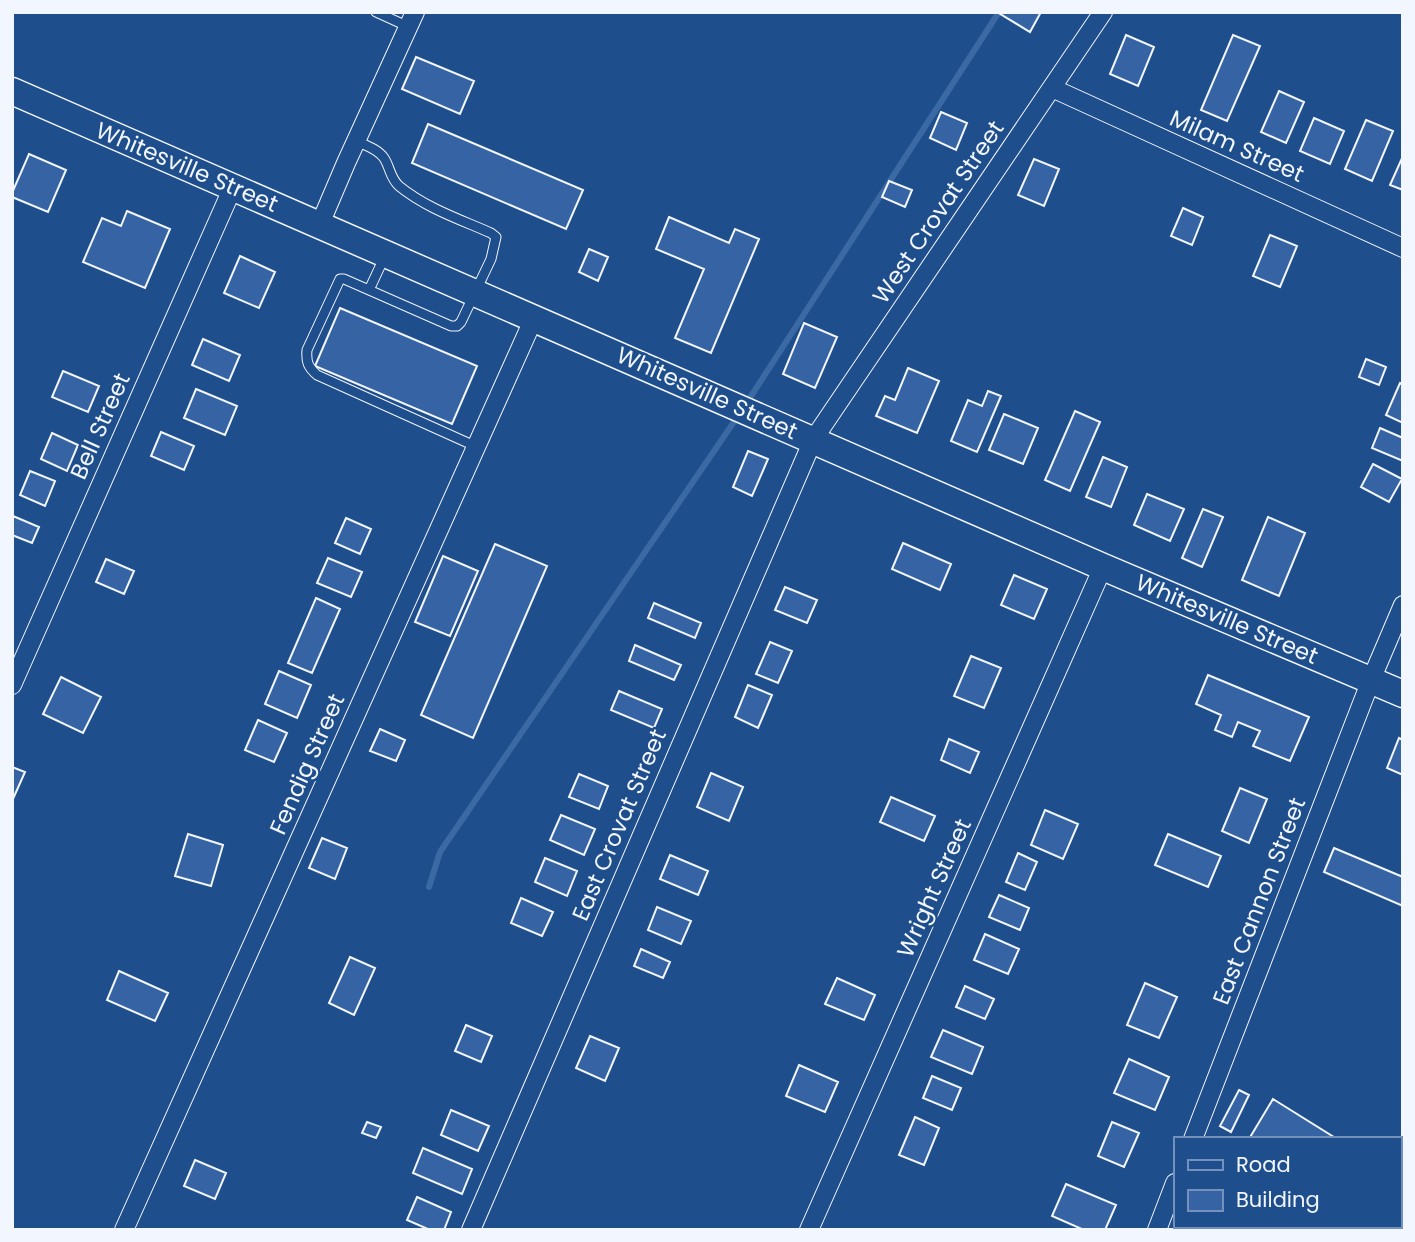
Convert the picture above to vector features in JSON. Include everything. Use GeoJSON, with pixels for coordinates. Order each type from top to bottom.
{"type":"FeatureCollection","features":[{"type":"Feature","properties":{"kind":"main road","name":"Whitesville Street"},"geometry":{"type":"LineString","coordinates":[[12,91],[1104,567],[1403,694]]}},
{"type":"Feature","properties":{"kind":"street","name":"West Crovat Street"},"geometry":{"type":"LineString","coordinates":[[813,440],[1103,12]]}},
{"type":"Feature","properties":{"kind":"street"},"geometry":{"type":"LineString","coordinates":[[320,224],[412,20]]}},
{"type":"Feature","properties":{"kind":"street","name":"Milam Street"},"geometry":{"type":"LineString","coordinates":[[1052,88],[1403,248]]}},
{"type":"Feature","properties":{"kind":"street","name":"Bell Street"},"geometry":{"type":"LineString","coordinates":[[12,685],[233,187]]}},
{"type":"Feature","properties":{"kind":"street","name":"Fendig Street"},"geometry":{"type":"LineString","coordinates":[[124,1230],[534,318]]}},
{"type":"Feature","properties":{"kind":"street","name":"East Crovat Street"},"geometry":{"type":"LineString","coordinates":[[471,1230],[813,440]]}},
{"type":"Feature","properties":{"kind":"street","name":"Wright Street"},"geometry":{"type":"LineString","coordinates":[[809,1230],[1104,567]]}},
{"type":"Feature","properties":{"kind":"street","name":"East Cannon Street"},"geometry":{"type":"LineString","coordinates":[[1194,1137],[1371,680],[1403,605]]}},
{"type":"Feature","properties":{"kind":"street"},"geometry":{"type":"LineString","coordinates":[[1157,1230],[1174,1187]]}},
{"type":"Feature","properties":{"kind":"lane"},"geometry":{"type":"LineString","coordinates":[[376,12],[412,20]]}},
{"type":"Feature","properties":{"kind":"lane"},"geometry":{"type":"LineString","coordinates":[[356,141],[377,152],[384,159],[396,183],[419,201],[496,237],[491,259],[457,326],[451,326],[340,279],[307,350],[306,361],[317,375],[477,447]]}},
{"type":"Feature","properties":{"kind":"lane"},"geometry":{"type":"LineString","coordinates":[[369,290],[386,253]]}},
{"type":"Feature","properties":{"kind":"building"},"geometry":{"type":"Polygon","coordinates":[[[997,12],[1041,12],[1030,32],[997,12]]]}},
{"type":"Feature","properties":{"kind":"building"},"geometry":{"type":"Polygon","coordinates":[[[1126,35],[1154,47],[1138,86],[1110,74],[1126,35]]]}},
{"type":"Feature","properties":{"kind":"building"},"geometry":{"type":"Polygon","coordinates":[[[1233,35],[1260,46],[1227,121],[1201,110],[1233,35]]]}},
{"type":"Feature","properties":{"kind":"building"},"geometry":{"type":"Polygon","coordinates":[[[416,57],[474,81],[460,114],[402,89],[416,57]]]}},
{"type":"Feature","properties":{"kind":"building"},"geometry":{"type":"Polygon","coordinates":[[[1279,91],[1304,102],[1286,143],[1261,132],[1279,91]]]}},
{"type":"Feature","properties":{"kind":"building"},"geometry":{"type":"Polygon","coordinates":[[[941,112],[967,123],[956,150],[930,138],[941,112]]]}},
{"type":"Feature","properties":{"kind":"building"},"geometry":{"type":"Polygon","coordinates":[[[1314,118],[1344,131],[1330,164],[1300,151],[1314,118]]]}},
{"type":"Feature","properties":{"kind":"building"},"geometry":{"type":"Polygon","coordinates":[[[1366,120],[1393,131],[1372,181],[1345,169],[1366,120]]]}},
{"type":"Feature","properties":{"kind":"building"},"geometry":{"type":"Polygon","coordinates":[[[428,124],[583,190],[566,229],[412,163],[428,124]]]}},
{"type":"Feature","properties":{"kind":"building"},"geometry":{"type":"Polygon","coordinates":[[[29,154],[66,170],[48,212],[12,197],[29,154]]]}},
{"type":"Feature","properties":{"kind":"building"},"geometry":{"type":"Polygon","coordinates":[[[1403,156],[1403,190],[1390,185],[1403,156]]]}},
{"type":"Feature","properties":{"kind":"building"},"geometry":{"type":"Polygon","coordinates":[[[1034,159],[1059,169],[1044,206],[1018,195],[1034,159]]]}},
{"type":"Feature","properties":{"kind":"building"},"geometry":{"type":"Polygon","coordinates":[[[889,181],[912,190],[905,207],[882,197],[889,181]]]}},
{"type":"Feature","properties":{"kind":"building"},"geometry":{"type":"Polygon","coordinates":[[[1183,208],[1203,217],[1192,245],[1171,236],[1183,208]]]}},
{"type":"Feature","properties":{"kind":"building"},"geometry":{"type":"Polygon","coordinates":[[[127,211],[170,229],[145,288],[83,262],[102,218],[121,226],[127,211]]]}},
{"type":"Feature","properties":{"kind":"building"},"geometry":{"type":"Polygon","coordinates":[[[669,217],[729,243],[735,229],[759,239],[711,353],[675,338],[704,269],[656,249],[669,217]]]}},
{"type":"Feature","properties":{"kind":"building"},"geometry":{"type":"Polygon","coordinates":[[[1270,235],[1297,246],[1280,287],[1253,276],[1270,235]]]}},
{"type":"Feature","properties":{"kind":"building"},"geometry":{"type":"Polygon","coordinates":[[[589,249],[608,257],[598,281],[579,272],[589,249]]]}},
{"type":"Feature","properties":{"kind":"building"},"geometry":{"type":"Polygon","coordinates":[[[240,256],[275,272],[259,308],[224,293],[240,256]]]}},
{"type":"Feature","properties":{"kind":"building"},"geometry":{"type":"Polygon","coordinates":[[[340,308],[477,366],[452,424],[315,366],[340,308]]]}},
{"type":"Feature","properties":{"kind":"building"},"geometry":{"type":"Polygon","coordinates":[[[804,323],[837,337],[815,388],[783,374],[804,323]]]}},
{"type":"Feature","properties":{"kind":"building"},"geometry":{"type":"Polygon","coordinates":[[[203,339],[240,355],[229,381],[192,365],[203,339]]]}},
{"type":"Feature","properties":{"kind":"building"},"geometry":{"type":"Polygon","coordinates":[[[1366,359],[1386,367],[1379,385],[1359,377],[1366,359]]]}},
{"type":"Feature","properties":{"kind":"building"},"geometry":{"type":"Polygon","coordinates":[[[908,368],[939,381],[917,433],[876,416],[885,396],[895,400],[908,368]]]}},
{"type":"Feature","properties":{"kind":"building"},"geometry":{"type":"Polygon","coordinates":[[[63,371],[99,386],[88,412],[52,397],[63,371]]]}},
{"type":"Feature","properties":{"kind":"building"},"geometry":{"type":"Polygon","coordinates":[[[1400,383],[1403,384],[1403,423],[1386,415],[1400,383]]]}},
{"type":"Feature","properties":{"kind":"building"},"geometry":{"type":"Polygon","coordinates":[[[196,389],[237,406],[225,435],[184,418],[196,389]]]}},
{"type":"Feature","properties":{"kind":"building"},"geometry":{"type":"Polygon","coordinates":[[[988,391],[1001,396],[977,452],[951,441],[968,400],[982,406],[988,391]]]}},
{"type":"Feature","properties":{"kind":"building"},"geometry":{"type":"Polygon","coordinates":[[[1075,411],[1100,422],[1070,491],[1045,480],[1075,411]]]}},
{"type":"Feature","properties":{"kind":"building"},"geometry":{"type":"Polygon","coordinates":[[[1004,414],[1038,428],[1023,464],[989,450],[1004,414]]]}},
{"type":"Feature","properties":{"kind":"building"},"geometry":{"type":"Polygon","coordinates":[[[1380,428],[1403,438],[1403,461],[1372,448],[1380,428]]]}},
{"type":"Feature","properties":{"kind":"building"},"geometry":{"type":"Polygon","coordinates":[[[161,432],[194,446],[184,470],[151,456],[161,432]]]}},
{"type":"Feature","properties":{"kind":"building"},"geometry":{"type":"Polygon","coordinates":[[[52,433],[78,445],[67,471],[41,459],[52,433]]]}},
{"type":"Feature","properties":{"kind":"building"},"geometry":{"type":"Polygon","coordinates":[[[748,451],[768,459],[752,496],[733,487],[748,451]]]}},
{"type":"Feature","properties":{"kind":"building"},"geometry":{"type":"Polygon","coordinates":[[[1103,457],[1127,467],[1111,507],[1086,497],[1103,457]]]}},
{"type":"Feature","properties":{"kind":"building"},"geometry":{"type":"Polygon","coordinates":[[[1373,464],[1402,479],[1389,502],[1361,487],[1373,464]]]}},
{"type":"Feature","properties":{"kind":"building"},"geometry":{"type":"Polygon","coordinates":[[[30,471],[55,481],[45,506],[20,495],[30,471]]]}},
{"type":"Feature","properties":{"kind":"building"},"geometry":{"type":"Polygon","coordinates":[[[1147,494],[1184,509],[1170,541],[1134,525],[1147,494]]]}},
{"type":"Feature","properties":{"kind":"building"},"geometry":{"type":"Polygon","coordinates":[[[1203,509],[1223,517],[1202,567],[1182,558],[1203,509]]]}},
{"type":"Feature","properties":{"kind":"building"},"geometry":{"type":"Polygon","coordinates":[[[13,516],[39,527],[32,543],[12,535],[13,516]]]}},
{"type":"Feature","properties":{"kind":"building"},"geometry":{"type":"Polygon","coordinates":[[[1268,517],[1305,533],[1279,596],[1242,580],[1268,517]]]}},
{"type":"Feature","properties":{"kind":"building"},"geometry":{"type":"Polygon","coordinates":[[[346,518],[371,529],[360,554],[335,543],[346,518]]]}},
{"type":"Feature","properties":{"kind":"building"},"geometry":{"type":"Polygon","coordinates":[[[903,543],[951,564],[940,590],[892,569],[903,543]]]}},
{"type":"Feature","properties":{"kind":"building"},"geometry":{"type":"Polygon","coordinates":[[[495,544],[547,566],[473,738],[421,715],[495,544]]]}},
{"type":"Feature","properties":{"kind":"building"},"geometry":{"type":"Polygon","coordinates":[[[443,556],[478,571],[450,636],[415,622],[443,556]]]}},
{"type":"Feature","properties":{"kind":"building"},"geometry":{"type":"Polygon","coordinates":[[[328,558],[362,572],[351,597],[317,583],[328,558]]]}},
{"type":"Feature","properties":{"kind":"building"},"geometry":{"type":"Polygon","coordinates":[[[106,559],[134,571],[124,594],[96,582],[106,559]]]}},
{"type":"Feature","properties":{"kind":"building"},"geometry":{"type":"Polygon","coordinates":[[[1014,575],[1047,589],[1034,619],[1001,605],[1014,575]]]}},
{"type":"Feature","properties":{"kind":"building"},"geometry":{"type":"Polygon","coordinates":[[[785,587],[817,600],[807,623],[775,610],[785,587]]]}},
{"type":"Feature","properties":{"kind":"building"},"geometry":{"type":"Polygon","coordinates":[[[316,598],[340,609],[312,673],[288,663],[316,598]]]}},
{"type":"Feature","properties":{"kind":"building"},"geometry":{"type":"Polygon","coordinates":[[[654,603],[701,623],[695,638],[648,618],[654,603]]]}},
{"type":"Feature","properties":{"kind":"building"},"geometry":{"type":"Polygon","coordinates":[[[770,642],[792,651],[778,683],[756,674],[770,642]]]}},
{"type":"Feature","properties":{"kind":"building"},"geometry":{"type":"Polygon","coordinates":[[[635,645],[681,665],[674,680],[629,661],[635,645]]]}},
{"type":"Feature","properties":{"kind":"building"},"geometry":{"type":"Polygon","coordinates":[[[971,656],[1001,668],[984,708],[954,696],[971,656]]]}},
{"type":"Feature","properties":{"kind":"building"},"geometry":{"type":"Polygon","coordinates":[[[279,671],[311,685],[297,718],[265,704],[279,671]]]}},
{"type":"Feature","properties":{"kind":"building"},"geometry":{"type":"Polygon","coordinates":[[[1208,675],[1309,717],[1290,761],[1253,746],[1260,731],[1238,722],[1232,737],[1215,730],[1221,715],[1196,704],[1208,675]]]}},
{"type":"Feature","properties":{"kind":"building"},"geometry":{"type":"Polygon","coordinates":[[[61,677],[101,697],[83,733],[43,714],[61,677]]]}},
{"type":"Feature","properties":{"kind":"building"},"geometry":{"type":"Polygon","coordinates":[[[748,685],[772,695],[758,728],[735,717],[748,685]]]}},
{"type":"Feature","properties":{"kind":"building"},"geometry":{"type":"Polygon","coordinates":[[[619,691],[662,709],[654,728],[611,710],[619,691]]]}},
{"type":"Feature","properties":{"kind":"building"},"geometry":{"type":"Polygon","coordinates":[[[258,720],[287,733],[274,762],[245,750],[258,720]]]}},
{"type":"Feature","properties":{"kind":"building"},"geometry":{"type":"Polygon","coordinates":[[[380,729],[405,740],[396,761],[370,751],[380,729]]]}},
{"type":"Feature","properties":{"kind":"building"},"geometry":{"type":"Polygon","coordinates":[[[1399,738],[1403,740],[1403,775],[1387,768],[1399,738]]]}},
{"type":"Feature","properties":{"kind":"building"},"geometry":{"type":"Polygon","coordinates":[[[949,739],[979,752],[970,773],[941,760],[949,739]]]}},
{"type":"Feature","properties":{"kind":"building"},"geometry":{"type":"Polygon","coordinates":[[[12,767],[25,772],[13,799],[12,799],[12,767]]]}},
{"type":"Feature","properties":{"kind":"building"},"geometry":{"type":"Polygon","coordinates":[[[711,773],[743,787],[729,821],[697,807],[711,773]]]}},
{"type":"Feature","properties":{"kind":"building"},"geometry":{"type":"Polygon","coordinates":[[[579,774],[608,786],[599,809],[569,797],[579,774]]]}},
{"type":"Feature","properties":{"kind":"building"},"geometry":{"type":"Polygon","coordinates":[[[1240,788],[1267,799],[1249,843],[1222,831],[1240,788]]]}},
{"type":"Feature","properties":{"kind":"building"},"geometry":{"type":"Polygon","coordinates":[[[891,797],[935,816],[924,841],[880,822],[891,797]]]}},
{"type":"Feature","properties":{"kind":"building"},"geometry":{"type":"Polygon","coordinates":[[[1045,810],[1078,824],[1063,859],[1031,845],[1045,810]]]}},
{"type":"Feature","properties":{"kind":"building"},"geometry":{"type":"Polygon","coordinates":[[[561,815],[595,829],[584,855],[550,840],[561,815]]]}},
{"type":"Feature","properties":{"kind":"building"},"geometry":{"type":"Polygon","coordinates":[[[188,834],[223,845],[211,886],[175,876],[188,834]]]}},
{"type":"Feature","properties":{"kind":"building"},"geometry":{"type":"Polygon","coordinates":[[[1168,834],[1221,856],[1208,887],[1155,865],[1168,834]]]}},
{"type":"Feature","properties":{"kind":"building"},"geometry":{"type":"Polygon","coordinates":[[[322,838],[347,848],[335,879],[309,868],[322,838]]]}},
{"type":"Feature","properties":{"kind":"building"},"geometry":{"type":"Polygon","coordinates":[[[1334,848],[1403,877],[1403,906],[1324,872],[1334,848]]]}},
{"type":"Feature","properties":{"kind":"building"},"geometry":{"type":"Polygon","coordinates":[[[1018,853],[1037,862],[1025,890],[1006,882],[1018,853]]]}},
{"type":"Feature","properties":{"kind":"building"},"geometry":{"type":"Polygon","coordinates":[[[670,855],[708,871],[698,895],[660,879],[670,855]]]}},
{"type":"Feature","properties":{"kind":"building"},"geometry":{"type":"Polygon","coordinates":[[[545,858],[577,871],[567,896],[535,882],[545,858]]]}},
{"type":"Feature","properties":{"kind":"building"},"geometry":{"type":"Polygon","coordinates":[[[999,895],[1029,908],[1020,930],[989,917],[999,895]]]}},
{"type":"Feature","properties":{"kind":"building"},"geometry":{"type":"Polygon","coordinates":[[[521,898],[553,912],[542,936],[511,923],[521,898]]]}},
{"type":"Feature","properties":{"kind":"building"},"geometry":{"type":"Polygon","coordinates":[[[657,907],[691,921],[681,944],[648,930],[657,907]]]}},
{"type":"Feature","properties":{"kind":"building"},"geometry":{"type":"Polygon","coordinates":[[[985,934],[1019,949],[1008,974],[974,960],[985,934]]]}},
{"type":"Feature","properties":{"kind":"building"},"geometry":{"type":"Polygon","coordinates":[[[641,949],[670,962],[663,978],[634,966],[641,949]]]}},
{"type":"Feature","properties":{"kind":"building"},"geometry":{"type":"Polygon","coordinates":[[[350,957],[375,968],[354,1015],[329,1003],[350,957]]]}},
{"type":"Feature","properties":{"kind":"building"},"geometry":{"type":"Polygon","coordinates":[[[119,971],[168,993],[155,1021],[107,1000],[119,971]]]}},
{"type":"Feature","properties":{"kind":"building"},"geometry":{"type":"Polygon","coordinates":[[[837,978],[875,995],[864,1020],[825,1004],[837,978]]]}},
{"type":"Feature","properties":{"kind":"building"},"geometry":{"type":"Polygon","coordinates":[[[1145,983],[1177,997],[1159,1038],[1127,1025],[1145,983]]]}},
{"type":"Feature","properties":{"kind":"building"},"geometry":{"type":"Polygon","coordinates":[[[965,986],[994,999],[985,1019],[956,1007],[965,986]]]}},
{"type":"Feature","properties":{"kind":"building"},"geometry":{"type":"Polygon","coordinates":[[[466,1025],[492,1036],[481,1062],[455,1051],[466,1025]]]}},
{"type":"Feature","properties":{"kind":"building"},"geometry":{"type":"Polygon","coordinates":[[[943,1030],[983,1047],[972,1074],[931,1057],[943,1030]]]}},
{"type":"Feature","properties":{"kind":"building"},"geometry":{"type":"Polygon","coordinates":[[[590,1036],[619,1048],[605,1081],[576,1068],[590,1036]]]}},
{"type":"Feature","properties":{"kind":"building"},"geometry":{"type":"Polygon","coordinates":[[[1129,1059],[1169,1077],[1155,1110],[1114,1093],[1129,1059]]]}},
{"type":"Feature","properties":{"kind":"building"},"geometry":{"type":"Polygon","coordinates":[[[799,1065],[838,1082],[825,1112],[786,1096],[799,1065]]]}},
{"type":"Feature","properties":{"kind":"building"},"geometry":{"type":"Polygon","coordinates":[[[932,1076],[961,1088],[952,1110],[923,1098],[932,1076]]]}},
{"type":"Feature","properties":{"kind":"building"},"geometry":{"type":"Polygon","coordinates":[[[1239,1090],[1249,1095],[1231,1132],[1220,1126],[1239,1090]]]}},
{"type":"Feature","properties":{"kind":"building"},"geometry":{"type":"Polygon","coordinates":[[[1273,1099],[1334,1137],[1250,1137],[1273,1099]]]}},
{"type":"Feature","properties":{"kind":"building"},"geometry":{"type":"Polygon","coordinates":[[[451,1110],[489,1126],[478,1151],[441,1135],[451,1110]]]}},
{"type":"Feature","properties":{"kind":"building"},"geometry":{"type":"Polygon","coordinates":[[[915,1117],[939,1128],[924,1165],[899,1155],[915,1117]]]}},
{"type":"Feature","properties":{"kind":"building"},"geometry":{"type":"Polygon","coordinates":[[[367,1122],[381,1127],[376,1138],[362,1133],[367,1122]]]}},
{"type":"Feature","properties":{"kind":"building"},"geometry":{"type":"Polygon","coordinates":[[[1112,1122],[1139,1133],[1124,1167],[1098,1156],[1112,1122]]]}},
{"type":"Feature","properties":{"kind":"building"},"geometry":{"type":"Polygon","coordinates":[[[423,1148],[472,1169],[462,1194],[413,1173],[423,1148]]]}},
{"type":"Feature","properties":{"kind":"building"},"geometry":{"type":"Polygon","coordinates":[[[195,1160],[226,1173],[215,1199],[184,1186],[195,1160]]]}},
{"type":"Feature","properties":{"kind":"building"},"geometry":{"type":"Polygon","coordinates":[[[1066,1184],[1116,1205],[1105,1230],[1084,1230],[1052,1216],[1066,1184]]]}},
{"type":"Feature","properties":{"kind":"building"},"geometry":{"type":"Polygon","coordinates":[[[417,1197],[451,1212],[444,1230],[430,1230],[407,1220],[417,1197]]]}},
{"type":"Feature","properties":{"kind":"building"},"geometry":{"type":"Polygon","coordinates":[[[1401,1197],[1403,1198],[1401,1226],[1401,1197]]]}},
{"type":"Feature","properties":{"kind":"building"},"geometry":{"type":"Polygon","coordinates":[[[1266,1228],[1269,1230],[1194,1230],[1266,1228]]]}},
{"type":"Feature","properties":{"kind":"building"},"geometry":{"type":"Polygon","coordinates":[[[1325,1228],[1399,1228],[1398,1230],[1324,1230],[1325,1228]]]}},
{"type":"Feature","properties":{"kind":"waterway"},"geometry":{"type":"LineString","coordinates":[[746,404],[999,12]]}},
{"type":"Feature","properties":{"kind":"waterway"},"geometry":{"type":"LineString","coordinates":[[429,887],[440,852],[738,416]]}}]}
